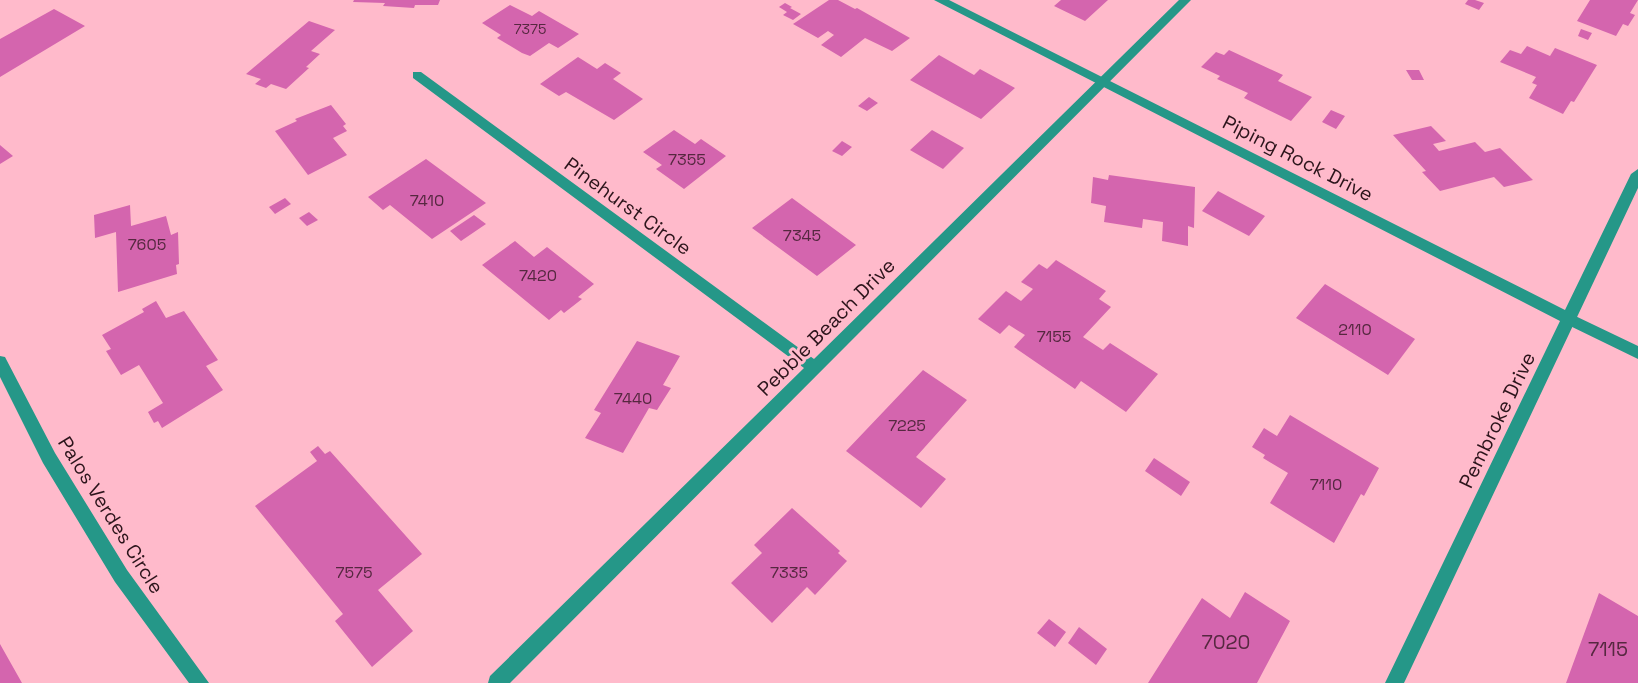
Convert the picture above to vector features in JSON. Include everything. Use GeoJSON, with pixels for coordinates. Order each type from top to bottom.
{"type":"FeatureCollection","features":[{"type":"Feature","properties":{"kind":"street","name":"Piping Rock Drive"},"geometry":{"type":"LineString","coordinates":[[940,0],[1638,353]]}},
{"type":"Feature","properties":{"kind":"street","name":"Pebble Beach Drive"},"geometry":{"type":"LineString","coordinates":[[497,683],[1185,0]]}},
{"type":"Feature","properties":{"kind":"street","name":"Pinehurst Circle"},"geometry":{"type":"LineString","coordinates":[[417,75],[815,368]]}},
{"type":"Feature","properties":{"kind":"street","name":"Pembroke Drive"},"geometry":{"type":"LineString","coordinates":[[1394,683],[1638,174]]}},
{"type":"Feature","properties":{"kind":"street","name":"Palos Verdes Circle"},"geometry":{"type":"LineString","coordinates":[[0,362],[49,458],[121,576],[200,683]]}},
{"type":"Feature","properties":{"kind":"building"},"geometry":{"type":"Polygon","coordinates":[[[354,0],[440,0],[438,5],[415,5],[414,8],[383,6],[385,3],[353,2],[354,0]]]}},
{"type":"Feature","properties":{"kind":"building"},"geometry":{"type":"Polygon","coordinates":[[[829,0],[838,0],[857,8],[910,38],[892,51],[865,38],[841,57],[821,45],[834,35],[828,31],[818,38],[793,24],[829,0]]]}},
{"type":"Feature","properties":{"kind":"building"},"geometry":{"type":"Polygon","coordinates":[[[1061,0],[1108,0],[1085,21],[1054,6],[1061,0]]]}},
{"type":"Feature","properties":{"kind":"building"},"geometry":{"type":"Polygon","coordinates":[[[1468,0],[1484,3],[1479,10],[1465,4],[1468,0]]]}},
{"type":"Feature","properties":{"kind":"building"},"geometry":{"type":"Polygon","coordinates":[[[1590,0],[1638,0],[1630,13],[1635,15],[1628,26],[1623,24],[1616,36],[1577,21],[1590,0]]]}},
{"type":"Feature","properties":{"kind":"building"},"geometry":{"type":"Polygon","coordinates":[[[785,3],[801,14],[793,20],[783,15],[787,12],[779,7],[785,3]]]}},
{"type":"Feature","properties":{"kind":"building"},"geometry":{"type":"Polygon","coordinates":[[[510,5],[532,16],[539,11],[579,34],[558,48],[549,43],[530,56],[522,53],[497,38],[501,35],[482,23],[510,5]]]}},
{"type":"Feature","properties":{"kind":"building"},"geometry":{"type":"Polygon","coordinates":[[[54,9],[85,26],[0,77],[0,39],[54,9]]]}},
{"type":"Feature","properties":{"kind":"building"},"geometry":{"type":"Polygon","coordinates":[[[309,21],[335,30],[311,51],[320,54],[306,67],[309,68],[286,89],[271,84],[266,88],[255,84],[261,79],[246,74],[309,21]]]}},
{"type":"Feature","properties":{"kind":"building"},"geometry":{"type":"Polygon","coordinates":[[[1581,29],[1592,33],[1588,40],[1578,36],[1581,29]]]}},
{"type":"Feature","properties":{"kind":"building"},"geometry":{"type":"Polygon","coordinates":[[[1527,46],[1550,56],[1555,48],[1597,65],[1574,102],[1571,101],[1563,114],[1529,98],[1537,85],[1532,83],[1536,77],[1500,62],[1510,50],[1521,54],[1527,46]]]}},
{"type":"Feature","properties":{"kind":"building"},"geometry":{"type":"Polygon","coordinates":[[[1229,50],[1283,75],[1278,81],[1312,97],[1291,121],[1244,98],[1248,93],[1217,79],[1220,76],[1201,67],[1216,52],[1224,55],[1229,50]]]}},
{"type":"Feature","properties":{"kind":"building"},"geometry":{"type":"Polygon","coordinates":[[[939,55],[974,75],[980,69],[1015,88],[981,119],[910,80],[939,55]]]}},
{"type":"Feature","properties":{"kind":"building"},"geometry":{"type":"Polygon","coordinates":[[[578,57],[597,69],[605,63],[621,73],[613,79],[643,99],[614,120],[566,92],[559,96],[540,84],[578,57]]]}},
{"type":"Feature","properties":{"kind":"building"},"geometry":{"type":"Polygon","coordinates":[[[1406,70],[1419,70],[1424,80],[1412,80],[1406,70]]]}},
{"type":"Feature","properties":{"kind":"building"},"geometry":{"type":"Polygon","coordinates":[[[869,97],[878,103],[867,111],[858,106],[869,97]]]}},
{"type":"Feature","properties":{"kind":"building"},"geometry":{"type":"Polygon","coordinates":[[[331,105],[346,124],[343,126],[347,131],[333,138],[347,155],[308,175],[275,131],[297,121],[295,119],[331,105]]]}},
{"type":"Feature","properties":{"kind":"building"},"geometry":{"type":"Polygon","coordinates":[[[1331,110],[1345,116],[1336,129],[1322,122],[1331,110]]]}},
{"type":"Feature","properties":{"kind":"building"},"geometry":{"type":"Polygon","coordinates":[[[1431,126],[1446,141],[1433,144],[1439,151],[1475,142],[1485,152],[1500,148],[1533,180],[1504,187],[1494,177],[1440,191],[1422,172],[1426,171],[1393,135],[1431,126]]]}},
{"type":"Feature","properties":{"kind":"building"},"geometry":{"type":"Polygon","coordinates":[[[674,130],[695,144],[701,139],[726,156],[684,189],[656,169],[662,165],[643,152],[674,130]]]}},
{"type":"Feature","properties":{"kind":"building"},"geometry":{"type":"Polygon","coordinates":[[[932,130],[964,148],[943,169],[910,150],[932,130]]]}},
{"type":"Feature","properties":{"kind":"building"},"geometry":{"type":"Polygon","coordinates":[[[842,141],[852,147],[842,156],[832,151],[842,141]]]}},
{"type":"Feature","properties":{"kind":"building"},"geometry":{"type":"Polygon","coordinates":[[[0,145],[13,156],[0,164],[0,145]]]}},
{"type":"Feature","properties":{"kind":"building"},"geometry":{"type":"Polygon","coordinates":[[[426,159],[486,203],[432,239],[390,205],[383,210],[368,197],[426,159]]]}},
{"type":"Feature","properties":{"kind":"building"},"geometry":{"type":"Polygon","coordinates":[[[1109,175],[1195,187],[1194,228],[1188,226],[1188,246],[1162,241],[1163,222],[1143,219],[1142,228],[1104,222],[1106,206],[1091,203],[1093,177],[1108,180],[1109,175]]]}},
{"type":"Feature","properties":{"kind":"building"},"geometry":{"type":"Polygon","coordinates":[[[1218,191],[1265,216],[1249,236],[1202,211],[1218,191]]]}},
{"type":"Feature","properties":{"kind":"building"},"geometry":{"type":"Polygon","coordinates":[[[285,198],[291,204],[275,214],[269,207],[285,198]]]}},
{"type":"Feature","properties":{"kind":"building"},"geometry":{"type":"Polygon","coordinates":[[[792,198],[856,245],[817,276],[752,228],[792,198]]]}},
{"type":"Feature","properties":{"kind":"building"},"geometry":{"type":"Polygon","coordinates":[[[130,205],[131,226],[166,216],[171,235],[178,232],[179,264],[176,265],[177,274],[118,292],[116,232],[95,238],[94,215],[130,205]]]}},
{"type":"Feature","properties":{"kind":"building"},"geometry":{"type":"Polygon","coordinates":[[[309,212],[318,220],[307,226],[299,218],[309,212]]]}},
{"type":"Feature","properties":{"kind":"building"},"geometry":{"type":"Polygon","coordinates":[[[474,215],[486,224],[461,241],[450,231],[474,215]]]}},
{"type":"Feature","properties":{"kind":"building"},"geometry":{"type":"Polygon","coordinates":[[[515,241],[534,257],[547,247],[594,284],[578,297],[582,299],[564,313],[561,310],[549,320],[482,265],[515,241]]]}},
{"type":"Feature","properties":{"kind":"building"},"geometry":{"type":"Polygon","coordinates":[[[1056,260],[1106,291],[1099,299],[1111,307],[1083,337],[1103,350],[1110,343],[1158,374],[1126,412],[1081,381],[1075,389],[1014,347],[1025,335],[1009,325],[1000,334],[978,319],[1006,291],[1021,301],[1033,289],[1021,282],[1039,264],[1047,269],[1056,260]]]}},
{"type":"Feature","properties":{"kind":"building"},"geometry":{"type":"Polygon","coordinates":[[[1325,284],[1415,339],[1388,375],[1296,318],[1325,284]]]}},
{"type":"Feature","properties":{"kind":"building"},"geometry":{"type":"Polygon","coordinates":[[[156,301],[166,318],[184,311],[218,360],[206,366],[223,390],[162,428],[158,421],[154,423],[148,412],[163,403],[139,365],[121,375],[106,351],[111,349],[102,335],[144,312],[142,309],[156,301]]]}},
{"type":"Feature","properties":{"kind":"building"},"geometry":{"type":"Polygon","coordinates":[[[637,341],[680,356],[663,385],[671,388],[657,410],[649,408],[623,453],[585,438],[601,413],[594,410],[637,341]]]}},
{"type":"Feature","properties":{"kind":"building"},"geometry":{"type":"Polygon","coordinates":[[[923,370],[967,400],[916,457],[946,479],[921,508],[846,451],[923,370]]]}},
{"type":"Feature","properties":{"kind":"building"},"geometry":{"type":"Polygon","coordinates":[[[1290,415],[1379,468],[1364,496],[1361,494],[1334,543],[1270,503],[1288,473],[1263,458],[1265,455],[1252,447],[1264,428],[1277,436],[1290,415]]]}},
{"type":"Feature","properties":{"kind":"building"},"geometry":{"type":"Polygon","coordinates":[[[318,446],[325,454],[330,451],[422,554],[378,590],[413,631],[372,667],[335,621],[343,614],[255,506],[317,461],[310,452],[318,446]]]}},
{"type":"Feature","properties":{"kind":"building"},"geometry":{"type":"Polygon","coordinates":[[[1154,458],[1190,482],[1181,496],[1145,471],[1154,458]]]}},
{"type":"Feature","properties":{"kind":"building"},"geometry":{"type":"Polygon","coordinates":[[[792,508],[840,551],[838,553],[847,561],[815,595],[807,587],[772,623],[731,583],[762,553],[754,545],[792,508]]]}},
{"type":"Feature","properties":{"kind":"building"},"geometry":{"type":"Polygon","coordinates":[[[1245,592],[1290,621],[1257,683],[1148,683],[1202,598],[1230,618],[1245,592]]]}},
{"type":"Feature","properties":{"kind":"building"},"geometry":{"type":"Polygon","coordinates":[[[1599,593],[1638,616],[1638,683],[1566,683],[1599,593]]]}},
{"type":"Feature","properties":{"kind":"building"},"geometry":{"type":"Polygon","coordinates":[[[1049,619],[1066,632],[1055,647],[1037,633],[1049,619]]]}},
{"type":"Feature","properties":{"kind":"building"},"geometry":{"type":"Polygon","coordinates":[[[1079,627],[1107,649],[1096,665],[1068,643],[1079,627]]]}},
{"type":"Feature","properties":{"kind":"building"},"geometry":{"type":"Polygon","coordinates":[[[0,644],[22,683],[0,683],[0,644]]]}}]}
